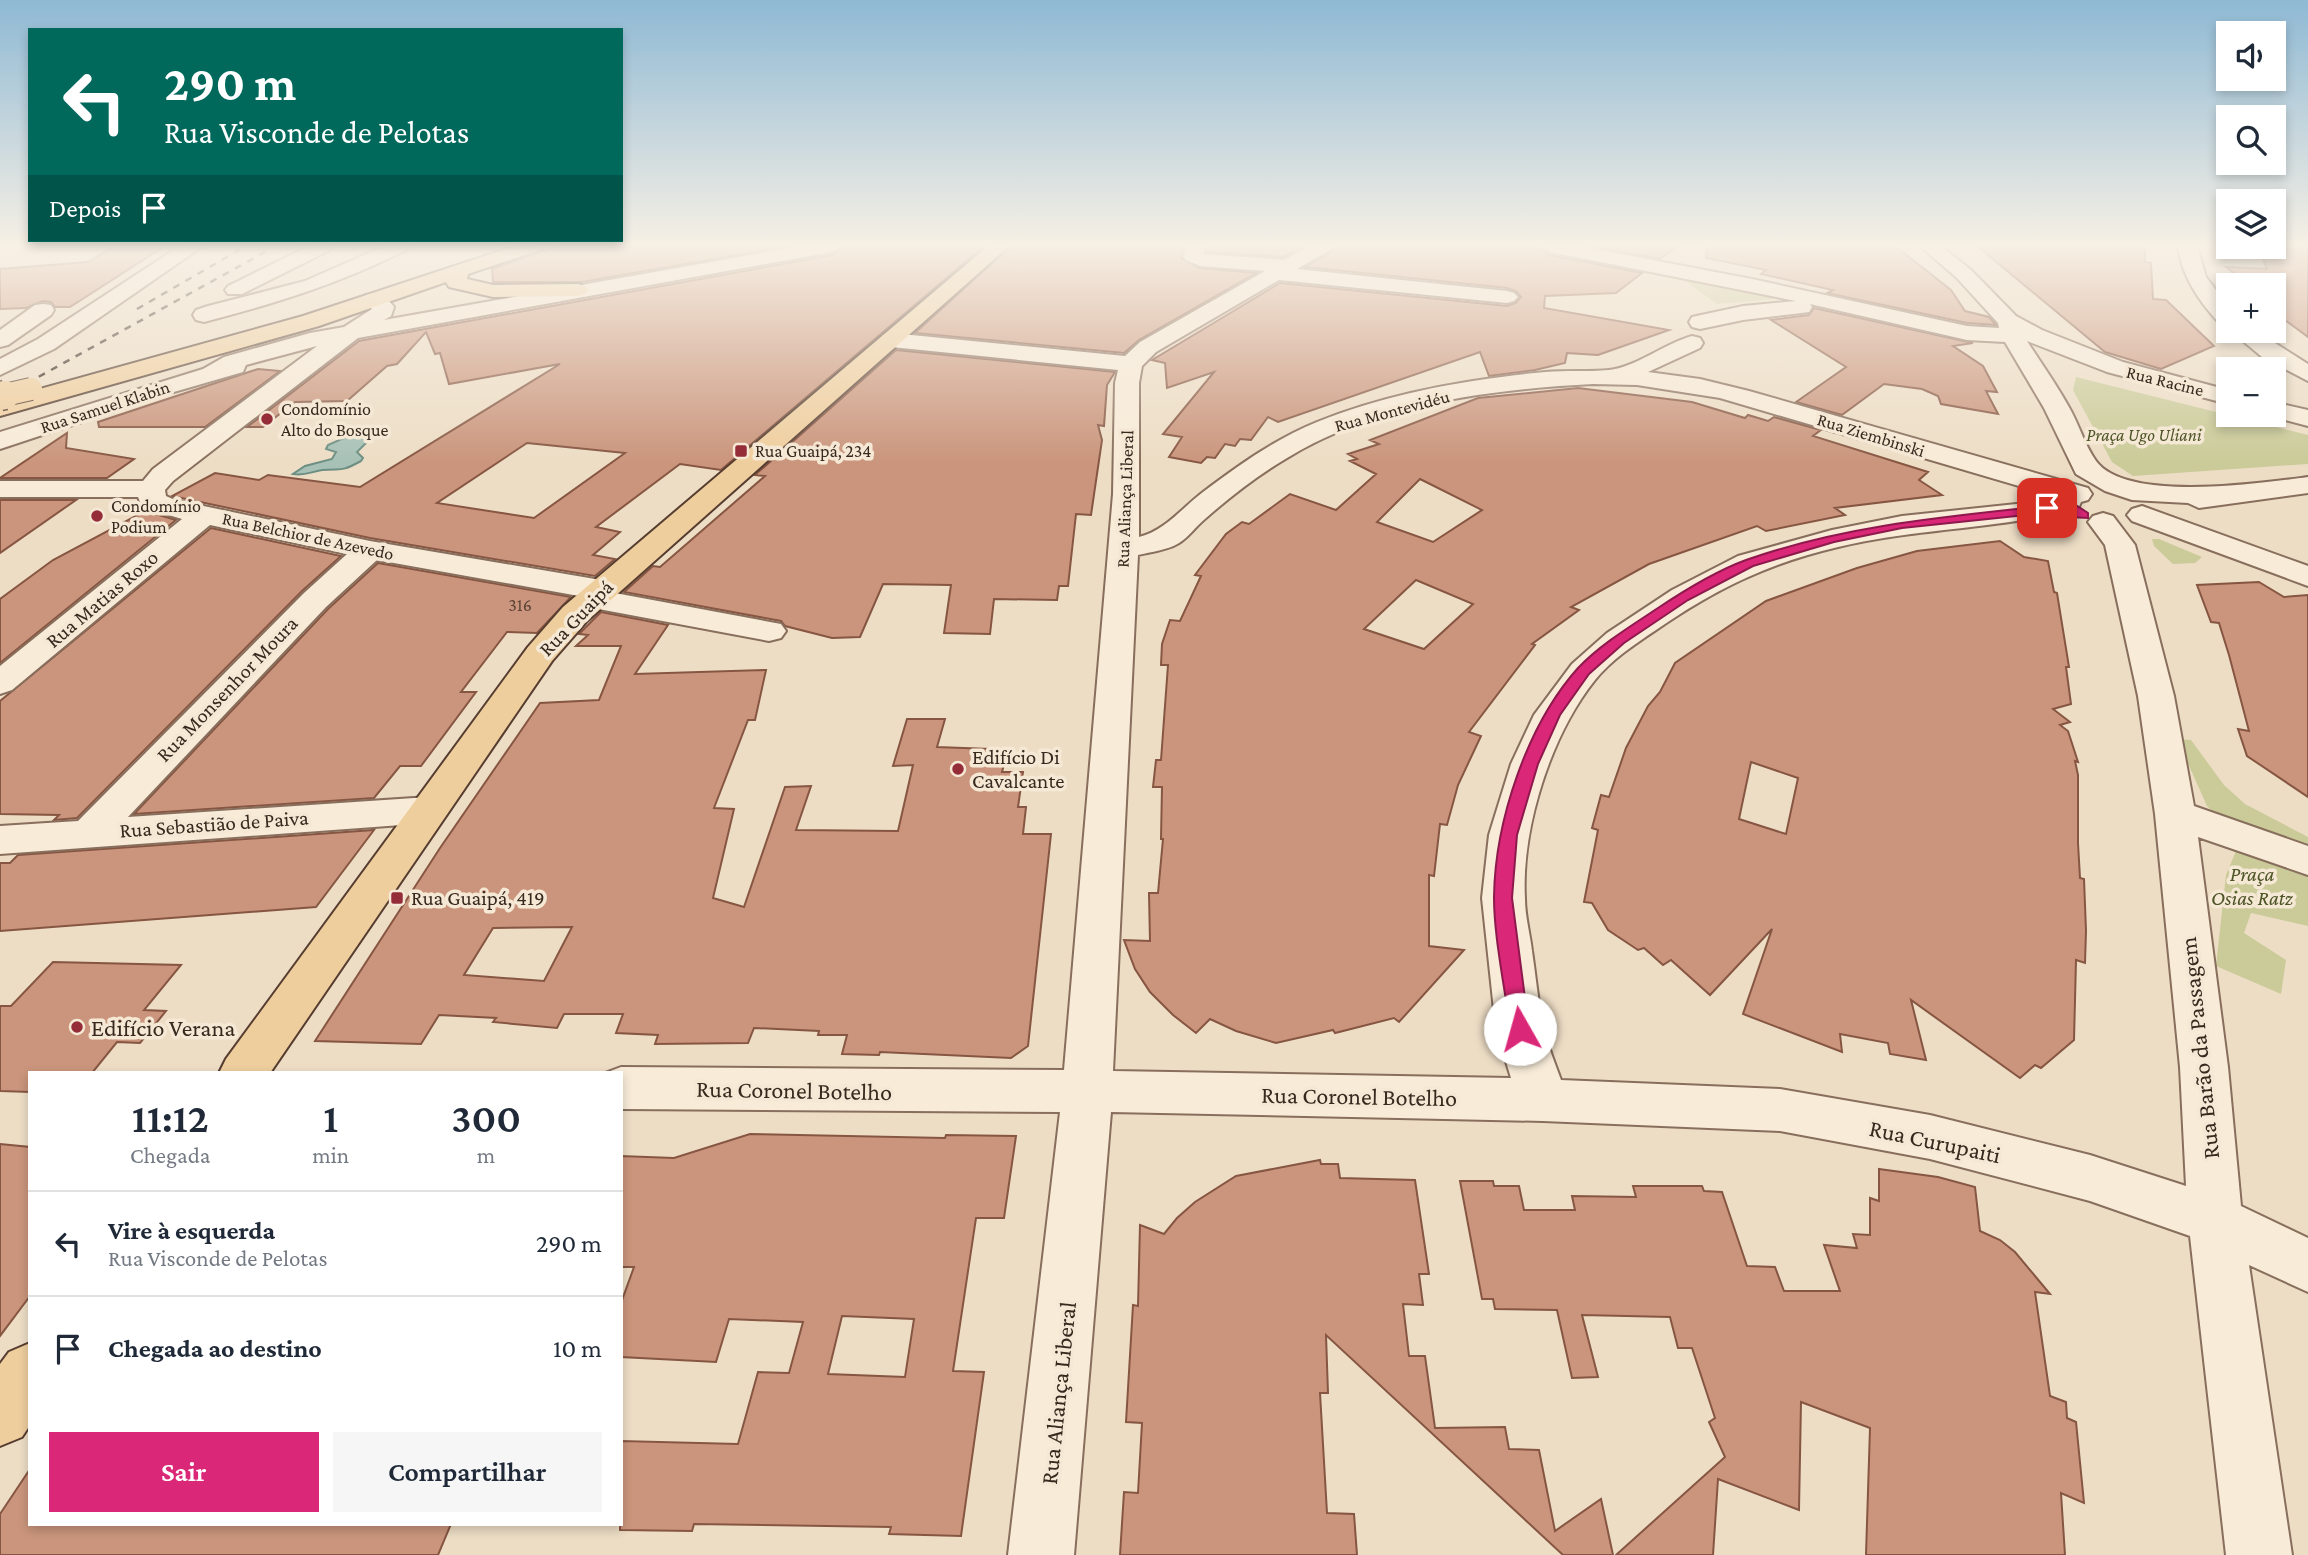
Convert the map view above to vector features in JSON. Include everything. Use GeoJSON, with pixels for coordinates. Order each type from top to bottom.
{"type":"FeatureCollection","features":[{"type":"Feature","properties":{"kind":"main road"},"geometry":{"type":"LineString","coordinates":[[31,389],[301,319]]}},
{"type":"Feature","properties":{"kind":"main road"},"geometry":{"type":"LineString","coordinates":[[0,408],[304,319]]}},
{"type":"Feature","properties":{"kind":"main road","name":"Rua Guaipá"},"geometry":{"type":"LineString","coordinates":[[244,1071],[540,653],[597,594],[916,319]]}},
{"type":"Feature","properties":{"kind":"main road"},"geometry":{"type":"LineString","coordinates":[[0,1415],[28,1376]]}},
{"type":"Feature","properties":{"kind":"street"},"geometry":{"type":"LineString","coordinates":[[0,340],[31,319]]}},
{"type":"Feature","properties":{"kind":"street"},"geometry":{"type":"LineString","coordinates":[[0,368],[46,344],[84,319]]}},
{"type":"Feature","properties":{"kind":"street"},"geometry":{"type":"LineString","coordinates":[[314,345],[318,319]]}},
{"type":"Feature","properties":{"kind":"street"},"geometry":{"type":"LineString","coordinates":[[350,334],[372,319]]}},
{"type":"Feature","properties":{"kind":"street"},"geometry":{"type":"LineString","coordinates":[[0,489],[151,489],[163,475],[314,345],[350,334],[430,319]]}},
{"type":"Feature","properties":{"kind":"street"},"geometry":{"type":"LineString","coordinates":[[891,340],[1131,364],[1147,347],[1195,319]]}},
{"type":"Feature","properties":{"kind":"street"},"geometry":{"type":"LineString","coordinates":[[1693,319],[1696,333],[1733,394]]}},
{"type":"Feature","properties":{"kind":"street"},"geometry":{"type":"LineString","coordinates":[[1612,377],[1664,358],[1696,333],[1730,319]]}},
{"type":"Feature","properties":{"kind":"street","name":"Rua Racine"},"geometry":{"type":"LineString","coordinates":[[1898,319],[1978,335],[2011,328],[2102,365],[2216,394]]}},
{"type":"Feature","properties":{"kind":"street","name":"Rua Barão da Passagem"},"geometry":{"type":"LineString","coordinates":[[2003,319],[2011,328],[2057,408],[2103,510],[2157,696],[2175,814],[2204,1067],[2215,1220],[2259,1555]]}},
{"type":"Feature","properties":{"kind":"street","name":"Rua Racine"},"geometry":{"type":"LineString","coordinates":[[1935,327],[2031,365],[2050,361],[2102,365]]}},
{"type":"Feature","properties":{"kind":"street"},"geometry":{"type":"LineString","coordinates":[[2258,343],[2308,374]]}},
{"type":"Feature","properties":{"kind":"street","name":"Rua Samuel Klabin"},"geometry":{"type":"LineString","coordinates":[[0,441],[211,374],[314,345]]}},
{"type":"Feature","properties":{"kind":"street","name":"Rua Aliança Liberal"},"geometry":{"type":"LineString","coordinates":[[1041,1555],[1087,1092],[1102,824],[1124,550],[1128,453],[1127,383],[1131,364]]}},
{"type":"Feature","properties":{"kind":"street","name":"Rua Ziembinski"},"geometry":{"type":"LineString","coordinates":[[1612,377],[1678,382],[1733,394],[2009,477],[2308,577]]}},
{"type":"Feature","properties":{"kind":"street","name":"Rua Montevidéu"},"geometry":{"type":"LineString","coordinates":[[1124,550],[1166,538],[1192,514],[1283,447],[1328,427],[1373,412],[1467,391],[1530,380],[1612,377]]}},
{"type":"Feature","properties":{"kind":"street"},"geometry":{"type":"LineString","coordinates":[[0,397],[31,389]]}},
{"type":"Feature","properties":{"kind":"street"},"geometry":{"type":"LineString","coordinates":[[2286,412],[2308,418]]}},
{"type":"Feature","properties":{"kind":"street"},"geometry":{"type":"LineString","coordinates":[[2103,510],[2115,485],[2142,494],[2225,495]]}},
{"type":"Feature","properties":{"kind":"street"},"geometry":{"type":"LineString","coordinates":[[1543,1100],[1520,1029],[1503,898],[1509,835],[1530,764],[1552,715],[1584,671],[1619,640],[1683,597],[1749,563],[1832,539],[1902,525],[2026,512],[2103,510],[2308,485]]}},
{"type":"Feature","properties":{"kind":"street","name":"Rua Belchior de Azevedo"},"geometry":{"type":"LineString","coordinates":[[151,489],[152,501],[204,515],[769,631]]}},
{"type":"Feature","properties":{"kind":"street","name":"Rua Matias Roxo"},"geometry":{"type":"LineString","coordinates":[[0,684],[204,515]]}},
{"type":"Feature","properties":{"kind":"street","name":"Rua Monsenhor Moura"},"geometry":{"type":"LineString","coordinates":[[89,834],[314,600],[370,550]]}},
{"type":"Feature","properties":{"kind":"street","name":"Rua Sebastião de Paiva"},"geometry":{"type":"LineString","coordinates":[[0,840],[429,810]]}},
{"type":"Feature","properties":{"kind":"street"},"geometry":{"type":"LineString","coordinates":[[2175,814],[2308,861]]}},
{"type":"Feature","properties":{"kind":"street","name":"Rua Coronel Botelho"},"geometry":{"type":"LineString","coordinates":[[623,1088],[1175,1092],[1543,1100]]}},
{"type":"Feature","properties":{"kind":"street","name":"Rua Curupaiti"},"geometry":{"type":"LineString","coordinates":[[1543,1100],[1780,1110],[1930,1137],[2090,1178],[2215,1220],[2308,1266]]}},
{"type":"Feature","properties":{"kind":"green space","name":"Praça Ugo Uliani"},"geometry":{"type":"Polygon","coordinates":[[[2076,377],[2216,412],[2216,427],[2276,427],[2308,435],[2308,464],[2133,476],[2112,462],[2073,390],[2076,377]]]}},
{"type":"Feature","properties":{"kind":"green space"},"geometry":{"type":"Polygon","coordinates":[[[2152,539],[2159,539],[2202,557],[2195,563],[2173,564],[2154,546],[2152,539]]]}},
{"type":"Feature","properties":{"kind":"green space"},"geometry":{"type":"Polygon","coordinates":[[[2177,739],[2191,740],[2224,785],[2245,804],[2308,837],[2308,854],[2217,816],[2207,806],[2177,739]]]}},
{"type":"Feature","properties":{"kind":"green space","name":"Praça Osias Ratz"},"geometry":{"type":"Polygon","coordinates":[[[2236,851],[2308,877],[2308,926],[2251,913],[2244,933],[2286,960],[2281,994],[2216,966],[2226,875],[2236,851]]]}},
{"type":"Feature","properties":{"kind":"shaded area"},"geometry":{"type":"Polygon","coordinates":[[[355,433],[371,438],[357,452],[363,458],[361,461],[341,469],[293,474],[305,466],[332,459],[336,452],[326,449],[328,445],[355,433]]]}},
{"type":"Feature","properties":{"kind":"building"},"geometry":{"type":"Polygon","coordinates":[[[482,319],[899,319],[721,470],[680,464],[596,527],[620,532],[593,555],[615,559],[595,576],[370,538],[172,496],[215,473],[259,480],[268,475],[360,487],[560,364],[449,384],[440,353],[435,354],[426,332],[397,364],[387,366],[347,401],[295,402],[263,427],[247,427],[359,341],[482,319]],[[527,443],[437,503],[534,518],[625,453],[527,443]]]}},
{"type":"Feature","properties":{"kind":"building"},"geometry":{"type":"Polygon","coordinates":[[[931,319],[1176,319],[1139,340],[1124,353],[915,333],[931,319]]]}},
{"type":"Feature","properties":{"kind":"building"},"geometry":{"type":"Polygon","coordinates":[[[1221,319],[1604,319],[1669,330],[1598,355],[1567,353],[1565,363],[1489,376],[1480,352],[1278,422],[1268,417],[1251,440],[1240,439],[1235,446],[1225,444],[1215,458],[1207,457],[1201,463],[1169,457],[1182,437],[1163,434],[1214,372],[1167,388],[1165,363],[1152,360],[1221,319]]]}},
{"type":"Feature","properties":{"kind":"building"},"geometry":{"type":"Polygon","coordinates":[[[1862,319],[1973,343],[1953,346],[1983,366],[1997,392],[1986,391],[1998,414],[1941,404],[1938,396],[1922,389],[1884,384],[1842,415],[1796,402],[1846,367],[1771,320],[1862,319]]]}},
{"type":"Feature","properties":{"kind":"building"},"geometry":{"type":"Polygon","coordinates":[[[1946,319],[1990,319],[1996,325],[1946,319]]]}},
{"type":"Feature","properties":{"kind":"building"},"geometry":{"type":"Polygon","coordinates":[[[2065,319],[2185,319],[2214,346],[2161,369],[2105,352],[2065,319]]]}},
{"type":"Feature","properties":{"kind":"building"},"geometry":{"type":"Polygon","coordinates":[[[2286,319],[2308,319],[2308,337],[2286,321],[2286,319]]]}},
{"type":"Feature","properties":{"kind":"building"},"geometry":{"type":"Polygon","coordinates":[[[896,350],[1115,372],[1107,385],[1104,426],[1098,425],[1102,440],[1091,515],[1076,514],[1068,586],[1059,586],[1057,600],[994,599],[990,634],[944,633],[951,585],[883,584],[860,637],[832,638],[785,626],[781,621],[624,592],[653,566],[660,567],[765,476],[755,475],[896,350]]]}},
{"type":"Feature","properties":{"kind":"building"},"geometry":{"type":"Polygon","coordinates":[[[258,369],[280,371],[205,427],[99,427],[98,422],[258,369]]]}},
{"type":"Feature","properties":{"kind":"building"},"geometry":{"type":"Polygon","coordinates":[[[1578,388],[1692,402],[1745,418],[1748,415],[1768,421],[1774,417],[1821,430],[1813,436],[1928,472],[1919,480],[1942,495],[1835,508],[1845,515],[1766,531],[1757,526],[1649,564],[1571,607],[1579,610],[1532,644],[1535,645],[1469,732],[1481,736],[1458,785],[1447,825],[1440,824],[1434,876],[1429,875],[1429,946],[1464,950],[1399,1022],[1394,1018],[1335,1033],[1333,1030],[1276,1043],[1236,1031],[1210,1019],[1196,1033],[1150,992],[1135,969],[1124,940],[1150,941],[1149,893],[1158,893],[1163,839],[1162,787],[1153,787],[1156,760],[1161,760],[1168,665],[1161,665],[1162,644],[1170,620],[1180,621],[1201,576],[1195,575],[1226,534],[1242,522],[1249,524],[1290,494],[1336,510],[1376,474],[1350,461],[1357,459],[1348,454],[1379,444],[1370,440],[1478,398],[1578,388]],[[1420,479],[1377,522],[1433,542],[1482,510],[1420,479]],[[1416,580],[1364,629],[1424,649],[1473,604],[1416,580]]]}},
{"type":"Feature","properties":{"kind":"building"},"geometry":{"type":"Polygon","coordinates":[[[67,433],[66,448],[134,459],[107,478],[0,478],[67,433]]]}},
{"type":"Feature","properties":{"kind":"building"},"geometry":{"type":"Polygon","coordinates":[[[0,500],[76,500],[0,553],[0,500]]]}},
{"type":"Feature","properties":{"kind":"building"},"geometry":{"type":"Polygon","coordinates":[[[145,511],[176,520],[0,663],[0,599],[53,560],[145,511]]]}},
{"type":"Feature","properties":{"kind":"building"},"geometry":{"type":"Polygon","coordinates":[[[211,528],[341,556],[302,591],[77,818],[54,820],[59,815],[0,814],[0,701],[211,528]]]}},
{"type":"Feature","properties":{"kind":"building"},"geometry":{"type":"Polygon","coordinates":[[[2000,541],[2024,557],[2048,561],[2054,592],[2057,593],[2069,667],[2066,667],[2071,704],[2053,709],[2070,722],[2060,725],[2068,731],[2078,762],[2075,761],[2078,775],[2080,878],[2084,879],[2085,963],[2076,960],[2074,1040],[2041,1068],[2035,1065],[2020,1078],[1911,1000],[1926,1060],[1890,1054],[1888,1043],[1840,1034],[1842,1052],[1743,1014],[1772,929],[1710,995],[1671,960],[1663,965],[1644,948],[1638,950],[1608,930],[1592,903],[1584,902],[1598,830],[1592,828],[1601,795],[1609,797],[1626,748],[1675,663],[1766,601],[1857,568],[1917,551],[2000,541]],[[1751,762],[1739,819],[1786,834],[1798,778],[1751,762]]]}},
{"type":"Feature","properties":{"kind":"building"},"geometry":{"type":"Polygon","coordinates":[[[378,563],[571,597],[537,633],[507,632],[461,692],[476,692],[421,766],[400,766],[374,798],[134,814],[328,609],[378,563]]]}},
{"type":"Feature","properties":{"kind":"building"},"geometry":{"type":"Polygon","coordinates":[[[2259,582],[2284,597],[2308,595],[2308,797],[2247,756],[2238,729],[2249,731],[2229,655],[2219,623],[2211,622],[2197,585],[2259,582]]]}},
{"type":"Feature","properties":{"kind":"building"},"geometry":{"type":"Polygon","coordinates":[[[601,612],[668,625],[635,674],[766,670],[755,720],[748,720],[714,808],[734,809],[713,898],[744,907],[785,787],[811,786],[796,830],[898,831],[913,765],[893,766],[907,719],[945,719],[937,747],[990,749],[989,760],[1005,761],[1002,772],[1023,772],[1018,807],[1026,807],[1023,834],[1051,834],[1028,1046],[1011,1058],[880,1052],[879,1055],[842,1054],[847,1035],[818,1035],[819,1031],[754,1028],[748,1043],[655,1044],[658,1035],[616,1033],[623,1014],[564,1014],[557,1028],[493,1022],[496,1018],[439,1015],[421,1044],[315,1041],[440,848],[540,703],[599,700],[621,646],[576,646],[588,635],[579,634],[601,612]],[[572,927],[493,928],[464,975],[544,981],[572,927]]]}},
{"type":"Feature","properties":{"kind":"building"},"geometry":{"type":"Polygon","coordinates":[[[374,830],[316,907],[0,931],[0,863],[10,863],[18,855],[374,830]]]}},
{"type":"Feature","properties":{"kind":"building","name":"Edifício Verana"},"geometry":{"type":"Polygon","coordinates":[[[53,962],[181,965],[144,1010],[166,1011],[140,1043],[117,1042],[94,1071],[28,1071],[28,1092],[0,1091],[0,1006],[11,1006],[53,962]]]}},
{"type":"Feature","properties":{"kind":"building"},"geometry":{"type":"Polygon","coordinates":[[[750,1134],[945,1138],[946,1135],[1016,1136],[1004,1218],[976,1218],[953,1371],[984,1372],[961,1536],[889,1534],[891,1527],[694,1524],[692,1531],[620,1530],[620,1526],[623,1526],[623,1441],[738,1444],[758,1372],[789,1373],[803,1322],[729,1319],[716,1362],[623,1357],[623,1297],[634,1267],[623,1267],[623,1156],[674,1158],[750,1134]],[[842,1316],[828,1374],[905,1377],[914,1319],[842,1316]]]}},
{"type":"Feature","properties":{"kind":"building"},"geometry":{"type":"Polygon","coordinates":[[[0,1144],[28,1147],[28,1299],[0,1336],[0,1144]]]}},
{"type":"Feature","properties":{"kind":"building"},"geometry":{"type":"Polygon","coordinates":[[[1320,1160],[1321,1164],[1338,1164],[1340,1178],[1415,1180],[1429,1274],[1419,1274],[1423,1305],[1403,1304],[1409,1356],[1425,1356],[1435,1428],[1505,1427],[1509,1449],[1539,1450],[1555,1531],[1601,1499],[1613,1555],[1563,1555],[1326,1335],[1328,1393],[1320,1393],[1327,1513],[1354,1514],[1357,1555],[1120,1555],[1124,1492],[1138,1493],[1142,1423],[1126,1422],[1133,1305],[1138,1306],[1140,1225],[1164,1234],[1195,1202],[1236,1176],[1320,1160]]]}},
{"type":"Feature","properties":{"kind":"building"},"geometry":{"type":"Polygon","coordinates":[[[1879,1169],[1938,1177],[1975,1187],[1980,1231],[2000,1240],[2015,1252],[2050,1294],[2035,1292],[2050,1396],[2066,1402],[2067,1418],[2076,1422],[2084,1503],[2061,1493],[2065,1555],[1866,1555],[1870,1428],[1801,1402],[1799,1510],[1718,1479],[1713,1555],[1616,1555],[1725,1457],[1709,1422],[1715,1418],[1692,1348],[1678,1348],[1670,1317],[1582,1315],[1598,1377],[1572,1378],[1557,1310],[1495,1309],[1493,1299],[1482,1299],[1460,1181],[1493,1181],[1494,1186],[1519,1186],[1524,1210],[1575,1210],[1572,1196],[1636,1197],[1633,1186],[1702,1186],[1704,1191],[1722,1192],[1747,1266],[1775,1267],[1784,1291],[1840,1291],[1824,1245],[1857,1248],[1853,1234],[1870,1235],[1870,1198],[1879,1201],[1879,1169]]]}},
{"type":"Feature","properties":{"kind":"building"},"geometry":{"type":"Polygon","coordinates":[[[28,1472],[28,1526],[450,1526],[438,1555],[0,1555],[0,1514],[28,1472]]]}},
{"type":"Feature","properties":{"kind":"railway"},"geometry":{"type":"LineString","coordinates":[[2,397],[144,319]]}},
{"type":"Feature","properties":{"kind":"railway"},"geometry":{"type":"LineString","coordinates":[[2,397],[6,395]]}},
{"type":"Feature","properties":{"kind":"place","name":"Condomínio Alto do Bosque"},"geometry":{"type":"Point","coordinates":[267,419]}},
{"type":"Feature","properties":{"kind":"place","name":"Rua Guaipá, 234"},"geometry":{"type":"Point","coordinates":[741,451]}},
{"type":"Feature","properties":{"kind":"place","name":"Condomínio Podium"},"geometry":{"type":"Point","coordinates":[97,516]}},
{"type":"Feature","properties":{"kind":"place","name":"Edifício Di Cavalcante"},"geometry":{"type":"Point","coordinates":[958,769]}},
{"type":"Feature","properties":{"kind":"place","name":"Rua Guaipá, 419"},"geometry":{"type":"Point","coordinates":[397,898]}},
{"type":"Feature","properties":{"kind":"place","name":"Edifício Verana"},"geometry":{"type":"Point","coordinates":[77,1027]}},
{"type":"Feature","properties":{"kind":"route"},"geometry":{"type":"LineString","coordinates":[[1520,1029],[1503,898],[1509,835],[1530,764],[1552,715],[1584,671],[1619,640],[1683,597],[1749,563],[1832,539],[1902,525],[2026,512],[2084,516],[2068,503],[2047,508]]}}]}
